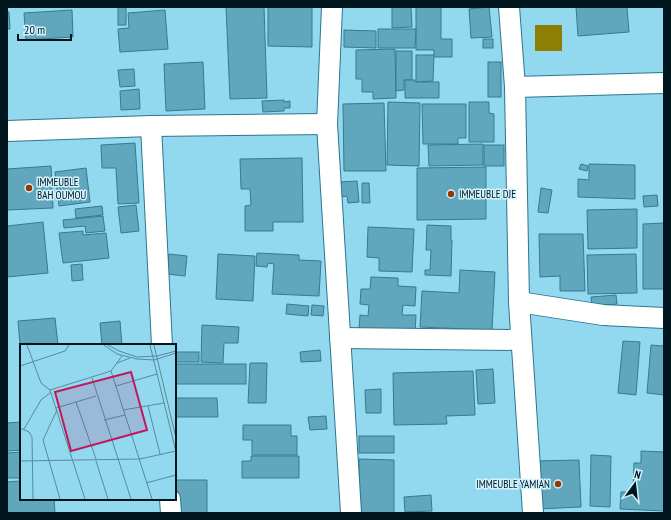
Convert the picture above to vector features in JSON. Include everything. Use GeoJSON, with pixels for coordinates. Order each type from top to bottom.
{"type":"FeatureCollection","features":[{"type":"Feature","properties":{"kind":"street"},"geometry":{"type":"LineString","coordinates":[[332,7],[327,124],[351,513]]}},
{"type":"Feature","properties":{"kind":"street"},"geometry":{"type":"LineString","coordinates":[[509,7],[515,87],[519,302],[533,513]]}},
{"type":"Feature","properties":{"kind":"street"},"geometry":{"type":"LineString","coordinates":[[515,87],[664,83]]}},
{"type":"Feature","properties":{"kind":"street"},"geometry":{"type":"LineString","coordinates":[[7,131],[151,126],[327,124]]}},
{"type":"Feature","properties":{"kind":"street"},"geometry":{"type":"LineString","coordinates":[[151,126],[162,344]]}},
{"type":"Feature","properties":{"kind":"street"},"geometry":{"type":"LineString","coordinates":[[519,302],[603,315],[664,318]]}},
{"type":"Feature","properties":{"kind":"street"},"geometry":{"type":"LineString","coordinates":[[340,338],[521,340]]}},
{"type":"Feature","properties":{"kind":"street"},"geometry":{"type":"LineString","coordinates":[[170,500],[171,513]]}},
{"type":"Feature","properties":{"kind":"shaded area"},"geometry":{"type":"Polygon","coordinates":[[[535,25],[562,25],[562,51],[535,51],[535,25]]]}},
{"type":"Feature","properties":{"kind":"building"},"geometry":{"type":"Polygon","coordinates":[[[118,7],[126,7],[126,25],[118,25],[118,7]]]}},
{"type":"Feature","properties":{"kind":"building"},"geometry":{"type":"Polygon","coordinates":[[[226,7],[264,7],[267,98],[230,99],[226,7]]]}},
{"type":"Feature","properties":{"kind":"building"},"geometry":{"type":"Polygon","coordinates":[[[268,7],[312,7],[312,47],[268,46],[268,7]]]}},
{"type":"Feature","properties":{"kind":"building"},"geometry":{"type":"Polygon","coordinates":[[[392,7],[411,7],[412,27],[392,28],[392,7]]]}},
{"type":"Feature","properties":{"kind":"building"},"geometry":{"type":"Polygon","coordinates":[[[416,7],[441,7],[441,39],[452,39],[452,57],[434,57],[434,50],[416,50],[416,7]]]}},
{"type":"Feature","properties":{"kind":"building"},"geometry":{"type":"Polygon","coordinates":[[[489,7],[492,37],[471,38],[469,9],[489,7]]]}},
{"type":"Feature","properties":{"kind":"building"},"geometry":{"type":"Polygon","coordinates":[[[576,7],[627,7],[629,32],[578,36],[576,7]]]}},
{"type":"Feature","properties":{"kind":"building"},"geometry":{"type":"Polygon","coordinates":[[[72,10],[73,37],[26,40],[24,13],[72,10]]]}},
{"type":"Feature","properties":{"kind":"building"},"geometry":{"type":"Polygon","coordinates":[[[165,10],[168,49],[120,52],[118,29],[129,28],[128,13],[165,10]]]}},
{"type":"Feature","properties":{"kind":"building"},"geometry":{"type":"Polygon","coordinates":[[[7,12],[9,12],[10,29],[7,29],[7,12]]]}},
{"type":"Feature","properties":{"kind":"building"},"geometry":{"type":"Polygon","coordinates":[[[378,29],[416,29],[415,48],[378,48],[378,29]]]}},
{"type":"Feature","properties":{"kind":"building"},"geometry":{"type":"Polygon","coordinates":[[[344,30],[376,31],[376,48],[344,47],[344,30]]]}},
{"type":"Feature","properties":{"kind":"building"},"geometry":{"type":"Polygon","coordinates":[[[483,39],[493,39],[493,48],[483,48],[483,39]]]}},
{"type":"Feature","properties":{"kind":"building"},"geometry":{"type":"Polygon","coordinates":[[[395,49],[396,98],[373,99],[373,92],[362,92],[362,79],[356,79],[356,50],[395,49]]]}},
{"type":"Feature","properties":{"kind":"building"},"geometry":{"type":"Polygon","coordinates":[[[396,51],[412,51],[412,80],[404,80],[404,90],[396,91],[396,51]]]}},
{"type":"Feature","properties":{"kind":"building"},"geometry":{"type":"Polygon","coordinates":[[[416,55],[434,55],[433,81],[416,82],[416,55]]]}},
{"type":"Feature","properties":{"kind":"building"},"geometry":{"type":"Polygon","coordinates":[[[203,62],[205,109],[166,111],[164,64],[203,62]]]}},
{"type":"Feature","properties":{"kind":"building"},"geometry":{"type":"Polygon","coordinates":[[[488,62],[501,62],[501,97],[488,97],[488,62]]]}},
{"type":"Feature","properties":{"kind":"building"},"geometry":{"type":"Polygon","coordinates":[[[134,69],[135,86],[120,87],[118,70],[134,69]]]}},
{"type":"Feature","properties":{"kind":"building"},"geometry":{"type":"Polygon","coordinates":[[[405,80],[415,80],[415,82],[439,82],[439,98],[405,98],[405,80]]]}},
{"type":"Feature","properties":{"kind":"building"},"geometry":{"type":"Polygon","coordinates":[[[139,89],[140,109],[121,110],[120,91],[139,89]]]}},
{"type":"Feature","properties":{"kind":"building"},"geometry":{"type":"Polygon","coordinates":[[[284,100],[284,102],[290,101],[290,108],[284,108],[284,111],[263,112],[262,101],[284,100]]]}},
{"type":"Feature","properties":{"kind":"building"},"geometry":{"type":"Polygon","coordinates":[[[388,102],[420,103],[419,166],[387,165],[388,102]]]}},
{"type":"Feature","properties":{"kind":"building"},"geometry":{"type":"Polygon","coordinates":[[[469,102],[489,102],[489,113],[494,114],[494,142],[469,142],[469,102]]]}},
{"type":"Feature","properties":{"kind":"building"},"geometry":{"type":"Polygon","coordinates":[[[384,103],[386,171],[344,171],[343,104],[384,103]]]}},
{"type":"Feature","properties":{"kind":"building"},"geometry":{"type":"Polygon","coordinates":[[[422,104],[466,104],[466,138],[458,138],[458,144],[423,144],[422,104]]]}},
{"type":"Feature","properties":{"kind":"building"},"geometry":{"type":"Polygon","coordinates":[[[135,143],[139,203],[118,204],[116,168],[102,168],[101,145],[135,143]]]}},
{"type":"Feature","properties":{"kind":"building"},"geometry":{"type":"Polygon","coordinates":[[[483,144],[483,165],[429,166],[428,145],[483,144]]]}},
{"type":"Feature","properties":{"kind":"building"},"geometry":{"type":"Polygon","coordinates":[[[484,145],[504,145],[504,166],[484,166],[484,145]]]}},
{"type":"Feature","properties":{"kind":"building"},"geometry":{"type":"Polygon","coordinates":[[[302,158],[303,222],[273,222],[273,231],[245,231],[245,206],[251,205],[250,189],[241,189],[240,159],[302,158]]]}},
{"type":"Feature","properties":{"kind":"building"},"geometry":{"type":"Polygon","coordinates":[[[581,164],[588,166],[587,171],[579,169],[581,164]]]}},
{"type":"Feature","properties":{"kind":"building"},"geometry":{"type":"Polygon","coordinates":[[[589,164],[635,165],[635,199],[578,197],[578,179],[589,180],[589,164]]]}},
{"type":"Feature","properties":{"kind":"building","name":"IMMEUBLE BAH OUMOU"},"geometry":{"type":"Polygon","coordinates":[[[51,166],[53,208],[7,210],[7,169],[51,166]]]}},
{"type":"Feature","properties":{"kind":"building","name":"IMMEUBLE DJE"},"geometry":{"type":"Polygon","coordinates":[[[486,167],[486,219],[417,220],[417,168],[486,167]]]}},
{"type":"Feature","properties":{"kind":"building"},"geometry":{"type":"Polygon","coordinates":[[[86,168],[90,202],[59,206],[55,172],[86,168]]]}},
{"type":"Feature","properties":{"kind":"building"},"geometry":{"type":"Polygon","coordinates":[[[357,181],[359,202],[348,203],[347,196],[341,197],[340,182],[357,181]]]}},
{"type":"Feature","properties":{"kind":"building"},"geometry":{"type":"Polygon","coordinates":[[[362,183],[369,183],[370,203],[362,203],[362,183]]]}},
{"type":"Feature","properties":{"kind":"building"},"geometry":{"type":"Polygon","coordinates":[[[541,188],[552,190],[548,213],[538,212],[541,188]]]}},
{"type":"Feature","properties":{"kind":"building"},"geometry":{"type":"Polygon","coordinates":[[[657,195],[658,206],[644,207],[643,196],[657,195]]]}},
{"type":"Feature","properties":{"kind":"building"},"geometry":{"type":"Polygon","coordinates":[[[136,205],[139,231],[121,233],[118,207],[136,205]]]}},
{"type":"Feature","properties":{"kind":"building"},"geometry":{"type":"Polygon","coordinates":[[[102,206],[103,215],[76,218],[75,209],[102,206]]]}},
{"type":"Feature","properties":{"kind":"building"},"geometry":{"type":"Polygon","coordinates":[[[637,209],[637,248],[588,249],[587,210],[637,209]]]}},
{"type":"Feature","properties":{"kind":"building"},"geometry":{"type":"Polygon","coordinates":[[[103,216],[105,231],[86,233],[85,226],[64,228],[63,220],[103,216]]]}},
{"type":"Feature","properties":{"kind":"building"},"geometry":{"type":"Polygon","coordinates":[[[43,222],[48,273],[7,277],[7,226],[43,222]]]}},
{"type":"Feature","properties":{"kind":"building"},"geometry":{"type":"Polygon","coordinates":[[[664,223],[664,289],[643,289],[643,224],[664,223]]]}},
{"type":"Feature","properties":{"kind":"building"},"geometry":{"type":"Polygon","coordinates":[[[427,225],[451,226],[451,276],[425,275],[425,270],[430,270],[431,250],[426,250],[427,225]]]}},
{"type":"Feature","properties":{"kind":"building"},"geometry":{"type":"Polygon","coordinates":[[[368,227],[414,229],[412,272],[379,271],[379,258],[367,257],[368,227]]]}},
{"type":"Feature","properties":{"kind":"building"},"geometry":{"type":"Polygon","coordinates":[[[83,231],[83,235],[106,233],[109,258],[63,263],[59,233],[83,231]]]}},
{"type":"Feature","properties":{"kind":"building"},"geometry":{"type":"Polygon","coordinates":[[[539,234],[583,234],[585,291],[560,291],[560,276],[540,277],[539,234]]]}},
{"type":"Feature","properties":{"kind":"building"},"geometry":{"type":"Polygon","coordinates":[[[257,253],[299,255],[299,260],[321,261],[319,296],[272,294],[274,264],[268,263],[267,267],[256,266],[257,253]]]}},
{"type":"Feature","properties":{"kind":"building"},"geometry":{"type":"Polygon","coordinates":[[[169,254],[187,256],[185,276],[167,274],[169,254]]]}},
{"type":"Feature","properties":{"kind":"building"},"geometry":{"type":"Polygon","coordinates":[[[218,254],[255,256],[253,301],[216,299],[218,254]]]}},
{"type":"Feature","properties":{"kind":"building"},"geometry":{"type":"Polygon","coordinates":[[[636,254],[637,293],[588,294],[587,255],[636,254]]]}},
{"type":"Feature","properties":{"kind":"building"},"geometry":{"type":"Polygon","coordinates":[[[82,264],[83,280],[72,281],[71,265],[82,264]]]}},
{"type":"Feature","properties":{"kind":"building"},"geometry":{"type":"Polygon","coordinates":[[[460,270],[495,272],[492,330],[420,327],[422,291],[459,293],[460,270]]]}},
{"type":"Feature","properties":{"kind":"building"},"geometry":{"type":"Polygon","coordinates":[[[371,277],[398,278],[398,286],[416,287],[415,306],[403,305],[402,315],[416,315],[415,333],[359,330],[360,315],[368,316],[369,305],[360,304],[361,289],[370,289],[371,277]]]}},
{"type":"Feature","properties":{"kind":"building"},"geometry":{"type":"Polygon","coordinates":[[[616,295],[617,304],[592,306],[591,297],[616,295]]]}},
{"type":"Feature","properties":{"kind":"building"},"geometry":{"type":"Polygon","coordinates":[[[287,304],[309,306],[308,316],[286,314],[287,304]]]}},
{"type":"Feature","properties":{"kind":"building"},"geometry":{"type":"Polygon","coordinates":[[[312,305],[324,306],[323,316],[311,315],[312,305]]]}},
{"type":"Feature","properties":{"kind":"building"},"geometry":{"type":"Polygon","coordinates":[[[55,318],[58,344],[20,344],[18,321],[55,318]]]}},
{"type":"Feature","properties":{"kind":"building"},"geometry":{"type":"Polygon","coordinates":[[[120,321],[122,344],[102,344],[100,323],[120,321]]]}},
{"type":"Feature","properties":{"kind":"building"},"geometry":{"type":"Polygon","coordinates":[[[202,325],[239,327],[238,343],[224,343],[223,363],[201,362],[202,325]]]}},
{"type":"Feature","properties":{"kind":"building"},"geometry":{"type":"Polygon","coordinates":[[[623,341],[640,342],[636,395],[618,393],[623,341]]]}},
{"type":"Feature","properties":{"kind":"building"},"geometry":{"type":"Polygon","coordinates":[[[651,345],[664,346],[664,395],[647,393],[651,345]]]}},
{"type":"Feature","properties":{"kind":"building"},"geometry":{"type":"Polygon","coordinates":[[[320,350],[321,361],[301,362],[300,352],[320,350]]]}},
{"type":"Feature","properties":{"kind":"building"},"geometry":{"type":"Polygon","coordinates":[[[176,352],[199,352],[199,362],[176,362],[176,352]]]}},
{"type":"Feature","properties":{"kind":"building"},"geometry":{"type":"Polygon","coordinates":[[[250,363],[267,363],[266,403],[248,403],[250,363]]]}},
{"type":"Feature","properties":{"kind":"building"},"geometry":{"type":"Polygon","coordinates":[[[176,364],[246,364],[246,384],[176,384],[176,364]]]}},
{"type":"Feature","properties":{"kind":"building"},"geometry":{"type":"Polygon","coordinates":[[[493,369],[495,403],[478,404],[476,370],[493,369]]]}},
{"type":"Feature","properties":{"kind":"building"},"geometry":{"type":"Polygon","coordinates":[[[473,371],[475,415],[446,416],[447,424],[394,425],[393,373],[473,371]]]}},
{"type":"Feature","properties":{"kind":"building"},"geometry":{"type":"Polygon","coordinates":[[[381,389],[381,413],[366,413],[365,390],[381,389]]]}},
{"type":"Feature","properties":{"kind":"building"},"geometry":{"type":"Polygon","coordinates":[[[176,398],[217,398],[218,417],[176,417],[176,398]]]}},
{"type":"Feature","properties":{"kind":"building"},"geometry":{"type":"Polygon","coordinates":[[[326,416],[327,429],[310,430],[308,417],[326,416]]]}},
{"type":"Feature","properties":{"kind":"building"},"geometry":{"type":"Polygon","coordinates":[[[20,422],[20,450],[7,451],[7,423],[20,422]]]}},
{"type":"Feature","properties":{"kind":"building"},"geometry":{"type":"Polygon","coordinates":[[[243,425],[291,425],[291,436],[297,436],[297,455],[252,455],[252,440],[243,440],[243,425]]]}},
{"type":"Feature","properties":{"kind":"building"},"geometry":{"type":"Polygon","coordinates":[[[359,436],[394,436],[394,453],[359,453],[359,436]]]}},
{"type":"Feature","properties":{"kind":"building"},"geometry":{"type":"Polygon","coordinates":[[[641,451],[664,452],[664,511],[620,509],[621,492],[633,492],[634,463],[641,463],[641,451]]]}},
{"type":"Feature","properties":{"kind":"building"},"geometry":{"type":"Polygon","coordinates":[[[20,452],[20,478],[7,478],[7,453],[20,452]]]}},
{"type":"Feature","properties":{"kind":"building"},"geometry":{"type":"Polygon","coordinates":[[[591,455],[611,456],[610,507],[590,506],[591,455]]]}},
{"type":"Feature","properties":{"kind":"building"},"geometry":{"type":"Polygon","coordinates":[[[251,456],[299,456],[299,478],[242,478],[242,461],[251,461],[251,456]]]}},
{"type":"Feature","properties":{"kind":"building"},"geometry":{"type":"Polygon","coordinates":[[[359,459],[394,460],[394,513],[359,513],[359,459]]]}},
{"type":"Feature","properties":{"kind":"building","name":"IMMEUBLE YAMIAN"},"geometry":{"type":"Polygon","coordinates":[[[579,460],[581,507],[537,509],[535,461],[579,460]]]}},
{"type":"Feature","properties":{"kind":"building"},"geometry":{"type":"Polygon","coordinates":[[[176,480],[207,480],[207,513],[172,513],[176,500],[176,480]]]}},
{"type":"Feature","properties":{"kind":"building"},"geometry":{"type":"Polygon","coordinates":[[[20,481],[20,500],[54,500],[55,513],[7,513],[7,482],[20,481]]]}},
{"type":"Feature","properties":{"kind":"building"},"geometry":{"type":"Polygon","coordinates":[[[431,495],[432,511],[405,512],[404,497],[431,495]]]}},
{"type":"Feature","properties":{"kind":"place","name":"IMMEUBLE BAH OUMOU"},"geometry":{"type":"Point","coordinates":[29,188]}},
{"type":"Feature","properties":{"kind":"place","name":"IMMEUBLE DJE"},"geometry":{"type":"Point","coordinates":[451,194]}},
{"type":"Feature","properties":{"kind":"place","name":"IMMEUBLE YAMIAN"},"geometry":{"type":"Point","coordinates":[558,484]}}]}
